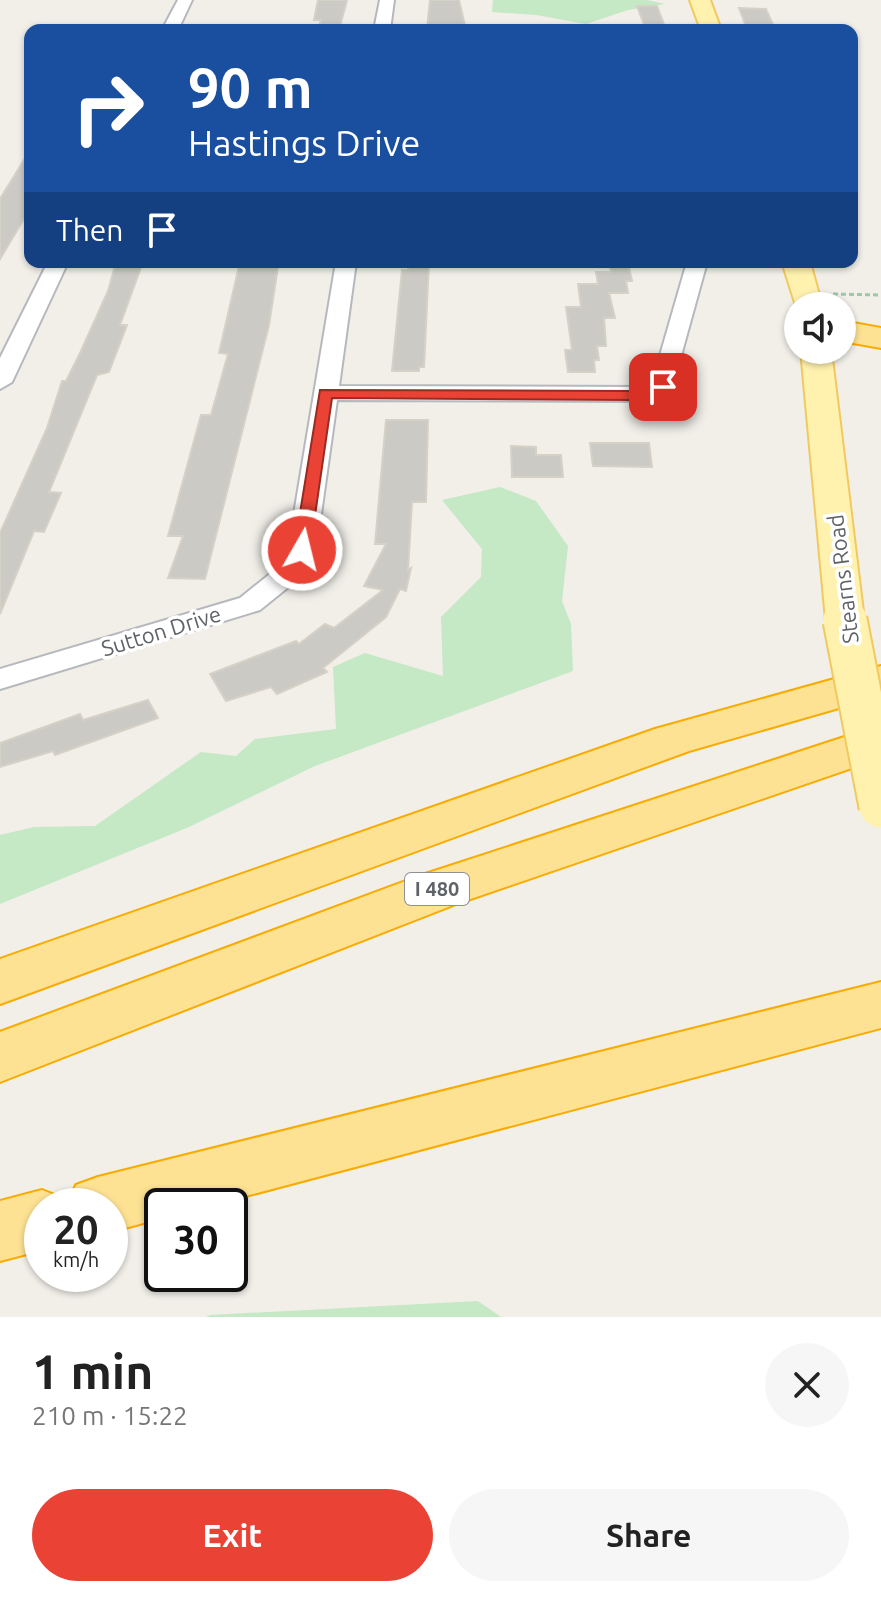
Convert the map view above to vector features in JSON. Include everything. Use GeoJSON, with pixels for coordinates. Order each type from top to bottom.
{"type":"FeatureCollection","features":[{"type":"Feature","properties":{"kind":"highway"},"geometry":{"type":"LineString","coordinates":[[856,315],[881,322]]}},
{"type":"Feature","properties":{"kind":"highway"},"geometry":{"type":"LineString","coordinates":[[856,334],[881,338]]}},
{"type":"Feature","properties":{"kind":"highway"},"geometry":{"type":"LineString","coordinates":[[0,982],[672,740],[881,681]]}},
{"type":"Feature","properties":{"kind":"highway","name":"I 480"},"geometry":{"type":"LineString","coordinates":[[0,1057],[233,964],[478,874],[881,741]]}},
{"type":"Feature","properties":{"kind":"highway"},"geometry":{"type":"LineString","coordinates":[[128,1198],[881,1005]]}},
{"type":"Feature","properties":{"kind":"highway"},"geometry":{"type":"LineString","coordinates":[[0,1231],[24,1225]]}},
{"type":"Feature","properties":{"kind":"main road"},"geometry":{"type":"LineString","coordinates":[[700,0],[709,24]]}},
{"type":"Feature","properties":{"kind":"main road"},"geometry":{"type":"LineString","coordinates":[[800,268],[817,292]]}},
{"type":"Feature","properties":{"kind":"main road","name":"Stearns Road"},"geometry":{"type":"LineString","coordinates":[[818,364],[845,620],[881,806]]}},
{"type":"Feature","properties":{"kind":"street"},"geometry":{"type":"LineString","coordinates":[[173,24],[185,0]]}},
{"type":"Feature","properties":{"kind":"street"},"geometry":{"type":"LineString","coordinates":[[383,24],[387,0]]}},
{"type":"Feature","properties":{"kind":"street"},"geometry":{"type":"LineString","coordinates":[[0,382],[55,268]]}},
{"type":"Feature","properties":{"kind":"street"},"geometry":{"type":"LineString","coordinates":[[345,268],[325,393],[650,394],[663,387],[695,268]]}},
{"type":"Feature","properties":{"kind":"street","name":"Sutton Drive"},"geometry":{"type":"LineString","coordinates":[[0,679],[250,604],[281,579],[302,550],[325,393]]}},
{"type":"Feature","properties":{"kind":"path"},"geometry":{"type":"LineString","coordinates":[[856,301],[881,295]]}},
{"type":"Feature","properties":{"kind":"green space"},"geometry":{"type":"Polygon","coordinates":[[[493,0],[647,0],[665,4],[628,10],[586,24],[536,15],[492,12],[493,0]]]}},
{"type":"Feature","properties":{"kind":"green space"},"geometry":{"type":"Polygon","coordinates":[[[500,487],[536,501],[568,546],[562,601],[571,624],[573,671],[315,766],[189,827],[0,904],[0,835],[34,827],[95,826],[201,752],[236,756],[255,739],[336,729],[333,667],[365,653],[443,676],[441,617],[481,577],[482,549],[442,500],[500,487]]]}},
{"type":"Feature","properties":{"kind":"green space"},"geometry":{"type":"Polygon","coordinates":[[[478,1301],[501,1317],[206,1317],[210,1315],[478,1301]]]}},
{"type":"Feature","properties":{"kind":"building"},"geometry":{"type":"Polygon","coordinates":[[[318,0],[347,0],[341,24],[320,24],[321,20],[314,20],[318,0]]]}},
{"type":"Feature","properties":{"kind":"building"},"geometry":{"type":"Polygon","coordinates":[[[430,0],[459,0],[465,24],[428,24],[430,0]]]}},
{"type":"Feature","properties":{"kind":"building"},"geometry":{"type":"Polygon","coordinates":[[[637,6],[657,6],[664,24],[644,24],[637,6]]]}},
{"type":"Feature","properties":{"kind":"building"},"geometry":{"type":"Polygon","coordinates":[[[739,8],[766,9],[773,24],[745,24],[739,8]]]}},
{"type":"Feature","properties":{"kind":"building"},"geometry":{"type":"Polygon","coordinates":[[[24,160],[24,219],[0,259],[0,199],[24,160]]]}},
{"type":"Feature","properties":{"kind":"building"},"geometry":{"type":"Polygon","coordinates":[[[114,268],[141,268],[120,325],[127,325],[109,372],[97,375],[49,492],[61,493],[44,532],[34,531],[0,614],[0,533],[47,428],[62,381],[66,381],[108,291],[114,268]]]}},
{"type":"Feature","properties":{"kind":"building"},"geometry":{"type":"Polygon","coordinates":[[[239,268],[278,268],[269,325],[205,579],[168,578],[183,536],[168,536],[201,415],[211,415],[228,354],[219,353],[239,268]]]}},
{"type":"Feature","properties":{"kind":"building"},"geometry":{"type":"Polygon","coordinates":[[[429,268],[424,367],[419,367],[419,371],[392,371],[402,270],[429,268]]]}},
{"type":"Feature","properties":{"kind":"building"},"geometry":{"type":"Polygon","coordinates":[[[610,268],[629,268],[632,281],[626,281],[628,293],[609,293],[615,318],[604,318],[606,346],[597,346],[599,360],[594,360],[595,372],[568,372],[565,350],[572,350],[566,307],[581,307],[578,284],[598,284],[596,272],[611,272],[610,268]]]}},
{"type":"Feature","properties":{"kind":"building"},"geometry":{"type":"Polygon","coordinates":[[[386,420],[428,420],[426,502],[412,502],[408,570],[411,568],[406,591],[400,589],[386,617],[323,668],[327,672],[277,694],[271,687],[226,701],[210,674],[296,641],[299,644],[325,624],[334,628],[383,590],[364,586],[386,544],[375,544],[386,420]]]}},
{"type":"Feature","properties":{"kind":"building"},"geometry":{"type":"Polygon","coordinates":[[[590,443],[649,443],[652,467],[593,466],[590,443]]]}},
{"type":"Feature","properties":{"kind":"building"},"geometry":{"type":"Polygon","coordinates":[[[511,446],[536,447],[536,455],[561,455],[563,477],[512,477],[511,446]]]}},
{"type":"Feature","properties":{"kind":"building"},"geometry":{"type":"Polygon","coordinates":[[[148,700],[158,718],[55,755],[53,751],[0,767],[0,743],[80,714],[83,720],[148,700]]]}},
{"type":"Feature","properties":{"kind":"route"},"geometry":{"type":"LineString","coordinates":[[302,550],[325,393],[632,396],[650,394],[663,387]]}}]}
